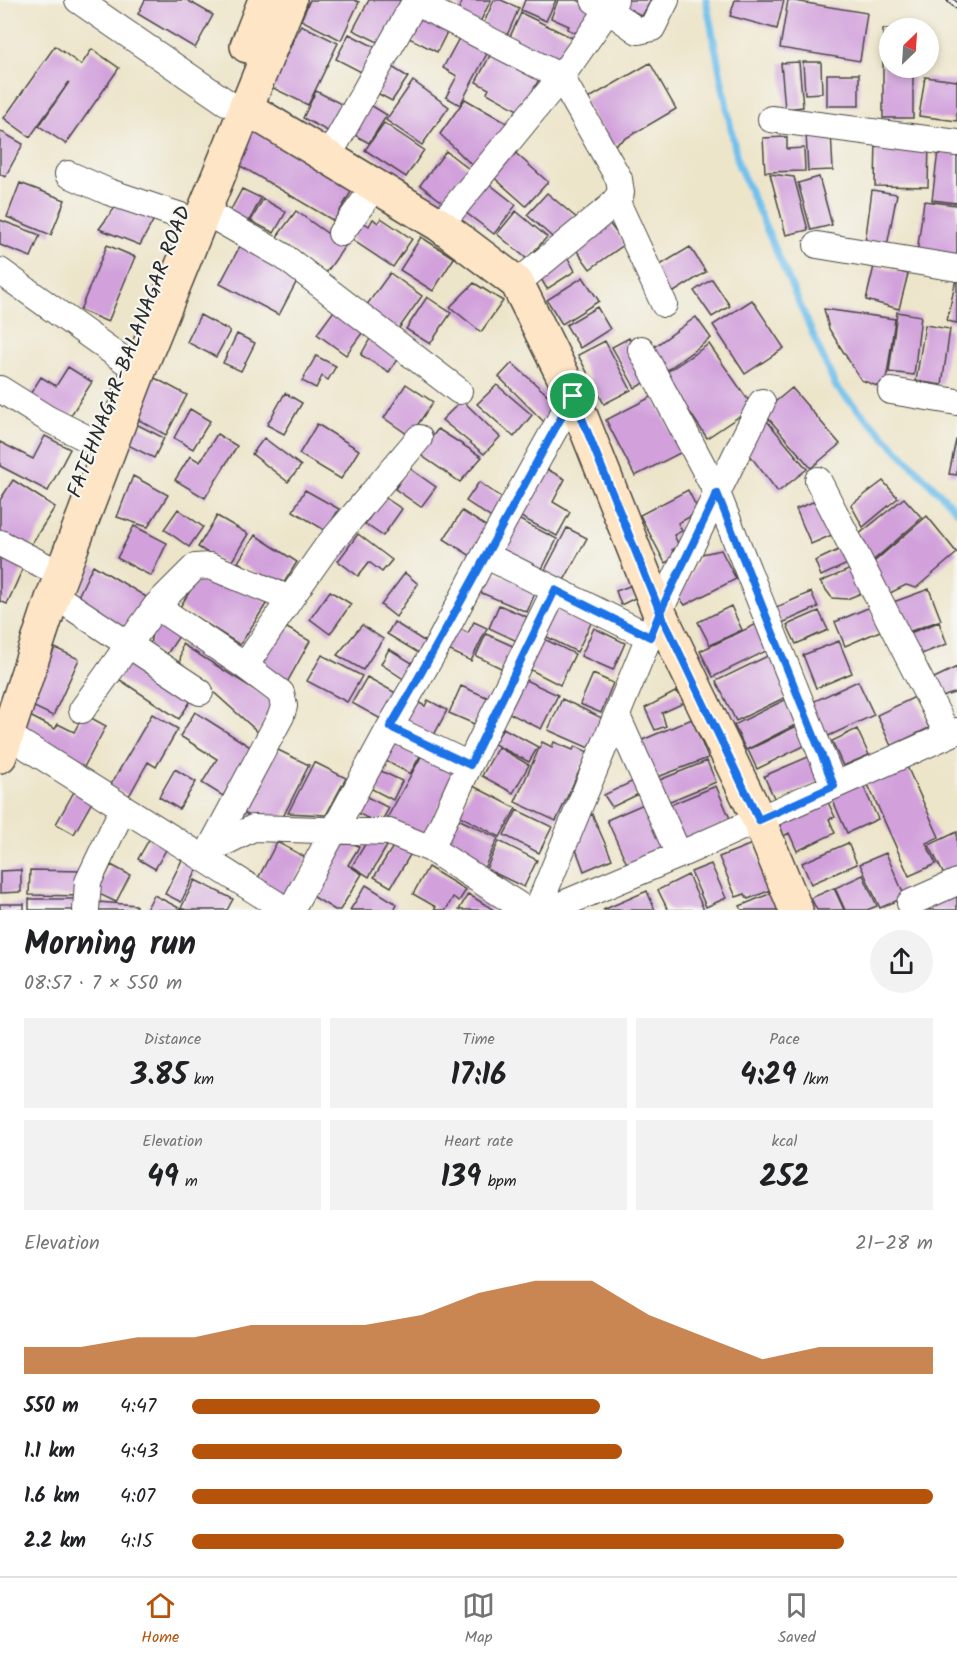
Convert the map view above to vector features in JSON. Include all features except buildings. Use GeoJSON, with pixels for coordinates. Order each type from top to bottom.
{"type":"FeatureCollection","features":[{"type":"Feature","properties":{"kind":"main road"},"geometry":{"type":"LineString","coordinates":[[236,104],[265,0]]}},
{"type":"Feature","properties":{"kind":"main road"},"geometry":{"type":"LineString","coordinates":[[3,732],[52,582],[139,371],[192,214],[236,104],[290,0]]}},
{"type":"Feature","properties":{"kind":"main road"},"geometry":{"type":"LineString","coordinates":[[236,104],[440,225],[517,283],[573,396],[655,624],[759,820],[796,910]]}},
{"type":"Feature","properties":{"kind":"main road","name":"FATEHNAGAR-BALANAGAR ROAD"},"geometry":{"type":"LineString","coordinates":[[52,582],[92,441],[125,361],[192,214]]}},
{"type":"Feature","properties":{"kind":"street"},"geometry":{"type":"LineString","coordinates":[[78,0],[236,104]]}},
{"type":"Feature","properties":{"kind":"street"},"geometry":{"type":"LineString","coordinates":[[440,225],[561,78],[606,3],[638,31],[652,28],[666,0]]}},
{"type":"Feature","properties":{"kind":"street"},"geometry":{"type":"LineString","coordinates":[[328,157],[416,1],[561,78],[619,179],[621,193],[616,200],[517,283]]}},
{"type":"Feature","properties":{"kind":"street"},"geometry":{"type":"LineString","coordinates":[[771,119],[957,143]]}},
{"type":"Feature","properties":{"kind":"street"},"geometry":{"type":"LineString","coordinates":[[68,174],[109,192],[192,214],[283,256],[459,391]]}},
{"type":"Feature","properties":{"kind":"street"},"geometry":{"type":"LineString","coordinates":[[341,233],[375,186]]}},
{"type":"Feature","properties":{"kind":"street"},"geometry":{"type":"LineString","coordinates":[[616,200],[664,304]]}},
{"type":"Feature","properties":{"kind":"street"},"geometry":{"type":"LineString","coordinates":[[818,245],[957,268]]}},
{"type":"Feature","properties":{"kind":"street"},"geometry":{"type":"LineString","coordinates":[[0,271],[125,361]]}},
{"type":"Feature","properties":{"kind":"street"},"geometry":{"type":"LineString","coordinates":[[641,349],[717,493],[834,786]]}},
{"type":"Feature","properties":{"kind":"street"},"geometry":{"type":"LineString","coordinates":[[0,389],[48,419],[92,441]]}},
{"type":"Feature","properties":{"kind":"street"},"geometry":{"type":"LineString","coordinates":[[891,391],[957,402]]}},
{"type":"Feature","properties":{"kind":"street"},"geometry":{"type":"LineString","coordinates":[[291,910],[573,396]]}},
{"type":"Feature","properties":{"kind":"street"},"geometry":{"type":"LineString","coordinates":[[537,910],[655,624],[762,402]]}},
{"type":"Feature","properties":{"kind":"street"},"geometry":{"type":"LineString","coordinates":[[245,666],[326,548],[419,438]]}},
{"type":"Feature","properties":{"kind":"street"},"geometry":{"type":"LineString","coordinates":[[549,910],[759,820],[953,733],[818,480]]}},
{"type":"Feature","properties":{"kind":"street"},"geometry":{"type":"LineString","coordinates":[[0,543],[129,645],[200,692]]}},
{"type":"Feature","properties":{"kind":"street"},"geometry":{"type":"LineString","coordinates":[[485,555],[555,590],[655,624]]}},
{"type":"Feature","properties":{"kind":"street"},"geometry":{"type":"LineString","coordinates":[[82,710],[156,606],[195,567],[210,566],[290,599]]}},
{"type":"Feature","properties":{"kind":"street"},"geometry":{"type":"LineString","coordinates":[[431,849],[555,590]]}},
{"type":"Feature","properties":{"kind":"street"},"geometry":{"type":"LineString","coordinates":[[156,606],[245,666],[280,693],[284,706],[281,716],[206,852]]}},
{"type":"Feature","properties":{"kind":"street"},"geometry":{"type":"LineString","coordinates":[[617,716],[679,855]]}},
{"type":"Feature","properties":{"kind":"street"},"geometry":{"type":"LineString","coordinates":[[390,727],[470,765]]}},
{"type":"Feature","properties":{"kind":"street"},"geometry":{"type":"LineString","coordinates":[[3,732],[123,808],[206,852],[286,910]]}},
{"type":"Feature","properties":{"kind":"street"},"geometry":{"type":"LineString","coordinates":[[86,910],[88,882],[123,808]]}},
{"type":"Feature","properties":{"kind":"street"},"geometry":{"type":"LineString","coordinates":[[206,852],[253,828],[389,832],[431,849],[526,910]]}},
{"type":"Feature","properties":{"kind":"street"},"geometry":{"type":"LineString","coordinates":[[906,908],[957,882]]}},
{"type":"Feature","properties":{"kind":"waterway"},"geometry":{"type":"LineString","coordinates":[[706,0],[738,164],[836,387],[957,511]]}},
{"type":"Feature","properties":{"kind":"railway"},"geometry":{"type":"LineString","coordinates":[[950,0],[957,6]]}},
{"type":"Feature","properties":{"kind":"route"},"geometry":{"type":"LineString","coordinates":[[573,396],[439,643],[390,727],[470,765],[555,590],[650,637],[660,612],[759,820],[834,786],[717,493],[660,612],[573,396]]}}]}
